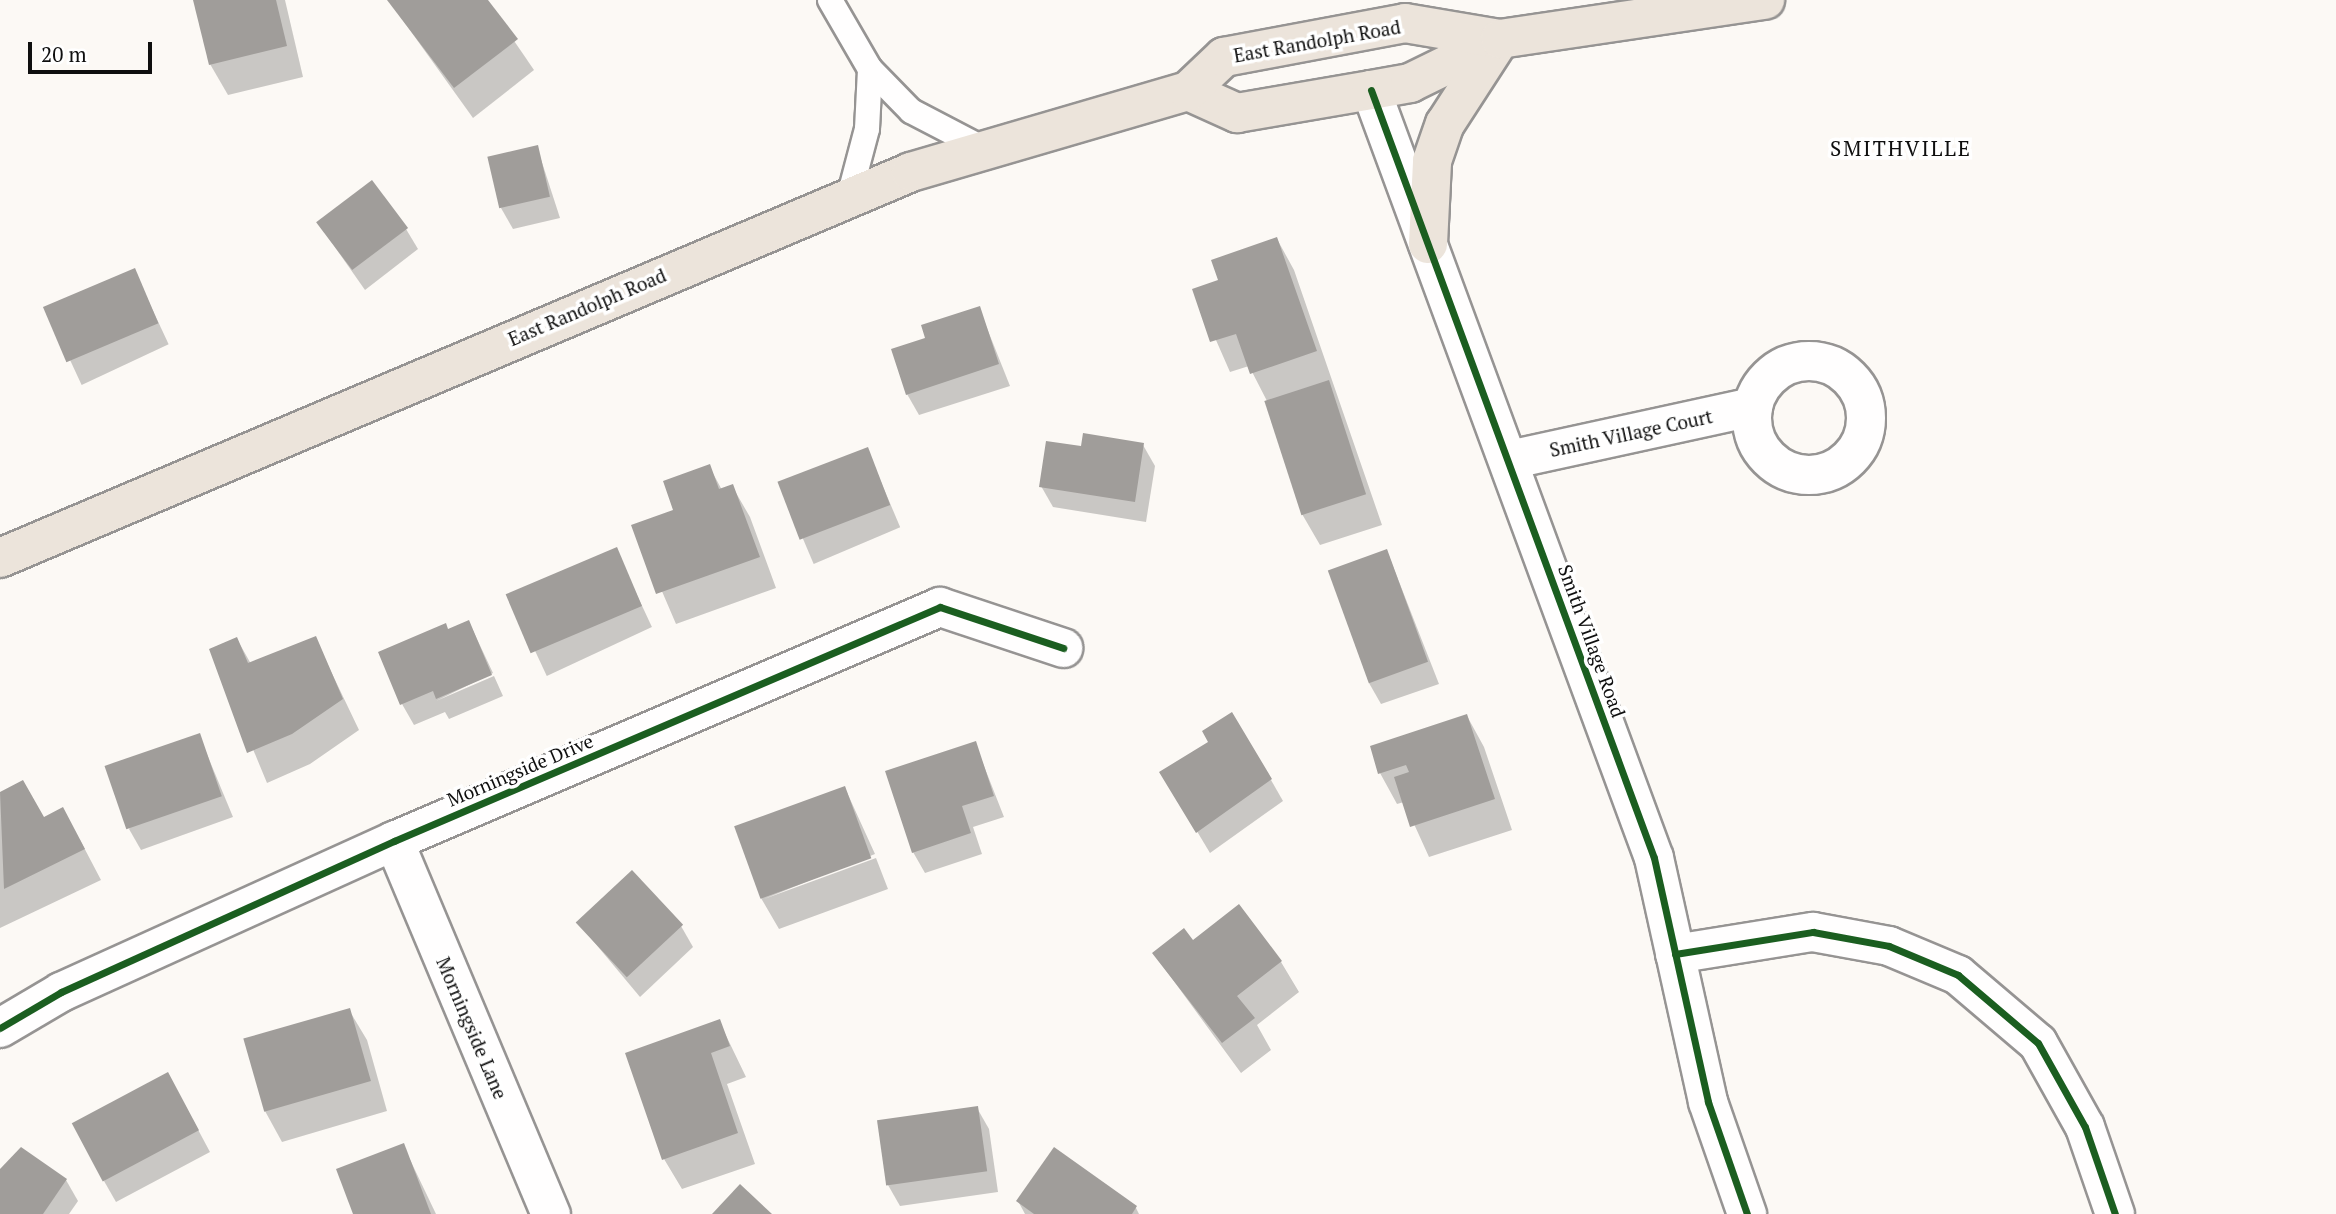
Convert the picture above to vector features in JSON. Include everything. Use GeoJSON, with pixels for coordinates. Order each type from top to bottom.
{"type":"FeatureCollection","features":[{"type":"Feature","properties":{"kind":"main road","name":"East Randolph Road"},"geometry":{"type":"LineString","coordinates":[[0,558],[849,197],[985,149],[1188,91],[1224,57],[1405,23],[1500,38],[1765,0]]}},
{"type":"Feature","properties":{"kind":"main road","name":"East Randolph Road"},"geometry":{"type":"LineString","coordinates":[[1188,91],[1237,113],[1410,83],[1500,38]]}},
{"type":"Feature","properties":{"kind":"main road"},"geometry":{"type":"LineString","coordinates":[[1428,244],[1432,160],[1445,124],[1500,38]]}},
{"type":"Feature","properties":{"kind":"street","name":"Smith Village Road"},"geometry":{"type":"LineString","coordinates":[[1371,90],[1510,460],[1654,858],[1708,1102],[1747,1214]]}},
{"type":"Feature","properties":{"kind":"street","name":"Smith Village Court"},"geometry":{"type":"LineString","coordinates":[[1510,460],[1753,407]]}},
{"type":"Feature","properties":{"kind":"street","name":"Morningside Drive"},"geometry":{"type":"LineString","coordinates":[[0,1028],[61,992],[394,841],[940,607],[1063,648]]}},
{"type":"Feature","properties":{"kind":"street","name":"Morningside Lane"},"geometry":{"type":"LineString","coordinates":[[394,841],[551,1214]]}},
{"type":"Feature","properties":{"kind":"street"},"geometry":{"type":"LineString","coordinates":[[1675,954],[1813,932],[1889,946],[1958,975],[2038,1044],[2085,1127],[2115,1214]]}},
{"type":"Feature","properties":{"kind":"lane"},"geometry":{"type":"LineString","coordinates":[[830,0],[870,69],[911,111],[985,149]]}},
{"type":"Feature","properties":{"kind":"lane"},"geometry":{"type":"LineString","coordinates":[[849,197],[867,129],[870,69]]}},
{"type":"Feature","properties":{"kind":"building"},"geometry":{"type":"Polygon","coordinates":[[[193,0],[276,0],[287,46],[209,65],[193,0]]]}},
{"type":"Feature","properties":{"kind":"building"},"geometry":{"type":"Polygon","coordinates":[[[387,0],[488,0],[518,39],[454,88],[387,0]]]}},
{"type":"Feature","properties":{"kind":"building"},"geometry":{"type":"Polygon","coordinates":[[[538,145],[550,197],[499,208],[487,157],[538,145]]]}},
{"type":"Feature","properties":{"kind":"building"},"geometry":{"type":"Polygon","coordinates":[[[372,180],[408,228],[352,270],[316,222],[372,180]]]}},
{"type":"Feature","properties":{"kind":"building"},"geometry":{"type":"Polygon","coordinates":[[[1277,237],[1317,351],[1250,374],[1236,334],[1210,342],[1192,289],[1218,280],[1211,260],[1277,237]]]}},
{"type":"Feature","properties":{"kind":"building"},"geometry":{"type":"Polygon","coordinates":[[[135,268],[158,323],[66,362],[43,307],[135,268]]]}},
{"type":"Feature","properties":{"kind":"building"},"geometry":{"type":"Polygon","coordinates":[[[980,306],[999,364],[906,395],[891,349],[925,338],[921,325],[980,306]]]}},
{"type":"Feature","properties":{"kind":"building"},"geometry":{"type":"Polygon","coordinates":[[[1329,380],[1366,494],[1301,515],[1264,401],[1329,380]]]}},
{"type":"Feature","properties":{"kind":"building"},"geometry":{"type":"Polygon","coordinates":[[[1083,433],[1144,443],[1135,502],[1039,487],[1046,441],[1081,446],[1083,433]]]}},
{"type":"Feature","properties":{"kind":"building"},"geometry":{"type":"Polygon","coordinates":[[[868,447],[890,505],[800,540],[777,482],[868,447]]]}},
{"type":"Feature","properties":{"kind":"building"},"geometry":{"type":"Polygon","coordinates":[[[710,464],[719,489],[733,484],[760,557],[656,594],[631,525],[673,510],[663,481],[710,464]]]}},
{"type":"Feature","properties":{"kind":"building"},"geometry":{"type":"Polygon","coordinates":[[[617,547],[642,606],[531,653],[506,594],[617,547]]]}},
{"type":"Feature","properties":{"kind":"building"},"geometry":{"type":"Polygon","coordinates":[[[1387,549],[1428,662],[1369,683],[1328,571],[1387,549]]]}},
{"type":"Feature","properties":{"kind":"building"},"geometry":{"type":"Polygon","coordinates":[[[469,620],[492,675],[436,699],[433,691],[400,705],[378,652],[446,623],[448,629],[469,620]]]}},
{"type":"Feature","properties":{"kind":"building"},"geometry":{"type":"Polygon","coordinates":[[[316,636],[343,699],[292,734],[247,753],[209,649],[237,637],[248,663],[316,636]]]}},
{"type":"Feature","properties":{"kind":"building"},"geometry":{"type":"Polygon","coordinates":[[[1232,712],[1272,779],[1196,833],[1159,772],[1208,742],[1202,731],[1232,712]]]}},
{"type":"Feature","properties":{"kind":"building"},"geometry":{"type":"Polygon","coordinates":[[[1467,714],[1495,799],[1410,827],[1394,777],[1409,772],[1406,765],[1378,774],[1370,746],[1467,714]]]}},
{"type":"Feature","properties":{"kind":"building"},"geometry":{"type":"Polygon","coordinates":[[[200,733],[222,796],[126,829],[105,766],[200,733]]]}},
{"type":"Feature","properties":{"kind":"building"},"geometry":{"type":"Polygon","coordinates":[[[976,741],[994,796],[962,806],[971,833],[912,853],[885,771],[976,741]]]}},
{"type":"Feature","properties":{"kind":"building"},"geometry":{"type":"Polygon","coordinates":[[[23,780],[44,817],[63,807],[85,849],[4,889],[0,792],[23,780]]]}},
{"type":"Feature","properties":{"kind":"building"},"geometry":{"type":"Polygon","coordinates":[[[845,786],[871,858],[760,899],[734,826],[845,786]]]}},
{"type":"Feature","properties":{"kind":"building"},"geometry":{"type":"Polygon","coordinates":[[[632,870],[683,925],[627,977],[576,923],[632,870]]]}},
{"type":"Feature","properties":{"kind":"building"},"geometry":{"type":"Polygon","coordinates":[[[1239,904],[1282,961],[1237,996],[1255,1018],[1222,1043],[1152,953],[1184,928],[1193,940],[1239,904]]]}},
{"type":"Feature","properties":{"kind":"building"},"geometry":{"type":"Polygon","coordinates":[[[350,1008],[371,1081],[264,1112],[243,1039],[350,1008]]]}},
{"type":"Feature","properties":{"kind":"building"},"geometry":{"type":"Polygon","coordinates":[[[720,1019],[730,1046],[711,1053],[738,1133],[662,1160],[625,1053],[720,1019]]]}},
{"type":"Feature","properties":{"kind":"building"},"geometry":{"type":"Polygon","coordinates":[[[168,1072],[199,1130],[103,1181],[72,1123],[168,1072]]]}},
{"type":"Feature","properties":{"kind":"building"},"geometry":{"type":"Polygon","coordinates":[[[978,1106],[987,1171],[886,1186],[877,1120],[978,1106]]]}},
{"type":"Feature","properties":{"kind":"building"},"geometry":{"type":"Polygon","coordinates":[[[404,1143],[431,1214],[353,1214],[336,1169],[404,1143]]]}},
{"type":"Feature","properties":{"kind":"building"},"geometry":{"type":"Polygon","coordinates":[[[21,1147],[67,1179],[43,1214],[0,1214],[0,1169],[21,1147]]]}},
{"type":"Feature","properties":{"kind":"building"},"geometry":{"type":"Polygon","coordinates":[[[1054,1147],[1137,1206],[1132,1214],[1034,1214],[1016,1201],[1054,1147]]]}},
{"type":"Feature","properties":{"kind":"building"},"geometry":{"type":"Polygon","coordinates":[[[740,1184],[772,1214],[712,1214],[740,1184]]]}},
{"type":"Feature","properties":{"kind":"cycle path"},"geometry":{"type":"LineString","coordinates":[[1371,90],[1654,858],[1708,1102],[1747,1214]]}},
{"type":"Feature","properties":{"kind":"cycle path"},"geometry":{"type":"LineString","coordinates":[[0,1028],[61,992],[394,841],[940,607],[1063,648]]}},
{"type":"Feature","properties":{"kind":"cycle path"},"geometry":{"type":"LineString","coordinates":[[1675,954],[1813,932],[1889,946],[1958,975],[2038,1043],[2085,1127],[2115,1214]]}},
{"type":"Feature","properties":{"kind":"district","name":"SMITHVILLE"},"geometry":{"type":"Point","coordinates":[1901,148]}}]}
